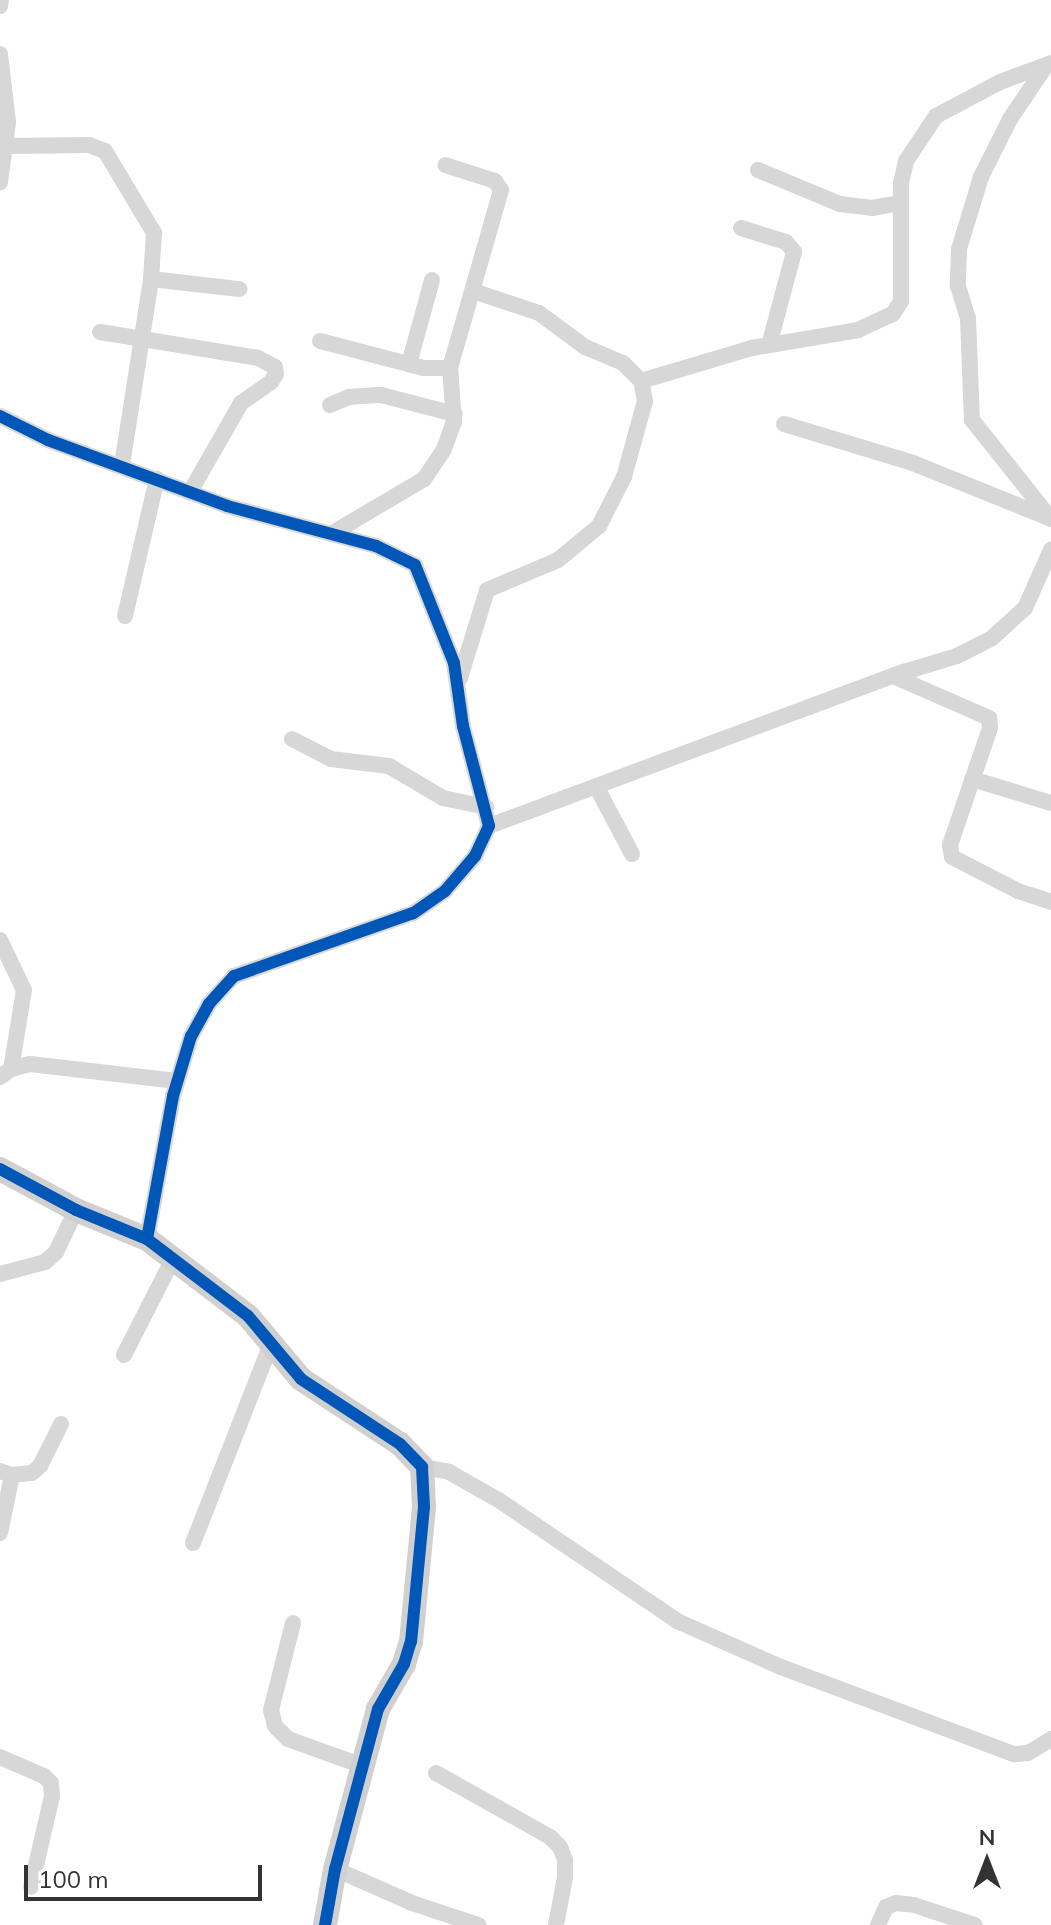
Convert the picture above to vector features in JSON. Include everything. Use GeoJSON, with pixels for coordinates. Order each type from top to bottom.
{"type":"FeatureCollection","features":[{"type":"Feature","properties":{"kind":"street"},"geometry":{"type":"LineString","coordinates":[[0,6],[1,0]]}},
{"type":"Feature","properties":{"kind":"street"},"geometry":{"type":"LineString","coordinates":[[0,54],[7,97],[7,146],[0,182]]}},
{"type":"Feature","properties":{"kind":"street"},"geometry":{"type":"LineString","coordinates":[[641,381],[769,345],[858,330],[893,314],[901,301],[901,203],[906,161],[936,116],[1000,82],[1048,64]]}},
{"type":"Feature","properties":{"kind":"street"},"geometry":{"type":"LineString","coordinates":[[1048,64],[1010,119],[981,177],[959,249],[958,286],[968,318],[972,420],[1051,519]]}},
{"type":"Feature","properties":{"kind":"street"},"geometry":{"type":"LineString","coordinates":[[7,146],[89,145],[105,151],[154,233],[151,279],[122,465]]}},
{"type":"Feature","properties":{"kind":"street"},"geometry":{"type":"LineString","coordinates":[[331,534],[424,479],[444,449],[455,414],[450,368],[501,190],[495,181],[445,165]]}},
{"type":"Feature","properties":{"kind":"street"},"geometry":{"type":"LineString","coordinates":[[758,170],[840,204],[872,208],[901,203]]}},
{"type":"Feature","properties":{"kind":"street"},"geometry":{"type":"LineString","coordinates":[[741,228],[786,242],[794,252],[769,345]]}},
{"type":"Feature","properties":{"kind":"street"},"geometry":{"type":"LineString","coordinates":[[151,279],[239,289]]}},
{"type":"Feature","properties":{"kind":"street"},"geometry":{"type":"LineString","coordinates":[[409,364],[432,280]]}},
{"type":"Feature","properties":{"kind":"street"},"geometry":{"type":"LineString","coordinates":[[457,687],[483,594],[500,582],[571,552],[599,526],[615,501],[639,432],[645,401],[641,381],[623,363],[585,347],[539,313],[473,291]]}},
{"type":"Feature","properties":{"kind":"street"},"geometry":{"type":"LineString","coordinates":[[100,332],[258,358],[275,367],[276,374],[271,382],[252,392],[241,403],[190,492]]}},
{"type":"Feature","properties":{"kind":"street"},"geometry":{"type":"LineString","coordinates":[[320,341],[409,364],[450,368]]}},
{"type":"Feature","properties":{"kind":"street"},"geometry":{"type":"LineString","coordinates":[[330,405],[349,397],[381,395],[455,414]]}},
{"type":"Feature","properties":{"kind":"street"},"geometry":{"type":"LineString","coordinates":[[0,416],[48,440],[227,506],[376,546],[415,565],[454,663],[463,726],[486,807],[489,826],[475,856],[445,891],[413,913],[234,976],[209,1004],[191,1036],[177,1081],[147,1239]]}},
{"type":"Feature","properties":{"kind":"street"},"geometry":{"type":"LineString","coordinates":[[784,424],[913,463],[1051,519]]}},
{"type":"Feature","properties":{"kind":"street"},"geometry":{"type":"LineString","coordinates":[[125,616],[157,479]]}},
{"type":"Feature","properties":{"kind":"street"},"geometry":{"type":"LineString","coordinates":[[489,826],[893,676],[957,656],[992,638],[1025,608],[1051,550]]}},
{"type":"Feature","properties":{"kind":"street"},"geometry":{"type":"LineString","coordinates":[[893,676],[989,718],[990,728],[950,845],[952,857],[1018,891],[1051,902]]}},
{"type":"Feature","properties":{"kind":"street"},"geometry":{"type":"LineString","coordinates":[[292,739],[331,759],[389,766],[443,798],[486,807]]}},
{"type":"Feature","properties":{"kind":"street"},"geometry":{"type":"LineString","coordinates":[[972,779],[1051,803]]}},
{"type":"Feature","properties":{"kind":"street"},"geometry":{"type":"LineString","coordinates":[[596,786],[632,854]]}},
{"type":"Feature","properties":{"kind":"street"},"geometry":{"type":"LineString","coordinates":[[0,940],[24,990],[5,1073]]}},
{"type":"Feature","properties":{"kind":"street"},"geometry":{"type":"LineString","coordinates":[[5,1073],[30,1064],[177,1081]]}},
{"type":"Feature","properties":{"kind":"street"},"geometry":{"type":"LineString","coordinates":[[0,1169],[76,1210],[147,1239],[237,1307],[301,1379],[400,1444],[422,1467],[449,1472],[500,1501],[677,1621],[768,1661],[1014,1754],[1028,1753],[1051,1739]]}},
{"type":"Feature","properties":{"kind":"street"},"geometry":{"type":"LineString","coordinates":[[0,1274],[45,1262],[56,1252],[76,1210]]}},
{"type":"Feature","properties":{"kind":"street"},"geometry":{"type":"LineString","coordinates":[[124,1355],[173,1259]]}},
{"type":"Feature","properties":{"kind":"street"},"geometry":{"type":"LineString","coordinates":[[193,1543],[271,1344]]}},
{"type":"Feature","properties":{"kind":"street"},"geometry":{"type":"LineString","coordinates":[[0,1533],[6,1473],[32,1473],[40,1466],[61,1424]]}},
{"type":"Feature","properties":{"kind":"street"},"geometry":{"type":"LineString","coordinates":[[325,1925],[335,1869],[378,1709],[404,1664],[411,1641],[424,1507],[422,1467]]}},
{"type":"Feature","properties":{"kind":"street"},"geometry":{"type":"LineString","coordinates":[[293,1623],[271,1710],[275,1726],[288,1739],[363,1766]]}},
{"type":"Feature","properties":{"kind":"street"},"geometry":{"type":"LineString","coordinates":[[0,1757],[44,1776],[51,1783],[52,1796],[31,1887]]}},
{"type":"Feature","properties":{"kind":"street"},"geometry":{"type":"LineString","coordinates":[[436,1773],[550,1837],[560,1847],[565,1860],[565,1877],[556,1925]]}},
{"type":"Feature","properties":{"kind":"street"},"geometry":{"type":"LineString","coordinates":[[335,1869],[412,1903],[478,1925]]}},
{"type":"Feature","properties":{"kind":"street"},"geometry":{"type":"LineString","coordinates":[[878,1925],[886,1907],[896,1903],[914,1905],[975,1925]]}},
{"type":"Feature","properties":{"kind":"cycle path"},"geometry":{"type":"LineString","coordinates":[[0,416],[48,440],[227,506],[376,546],[415,565],[454,663],[463,726],[489,826],[475,856],[445,891],[413,913],[234,976],[209,1004],[191,1036],[173,1096],[147,1239]]}},
{"type":"Feature","properties":{"kind":"cycle path"},"geometry":{"type":"LineString","coordinates":[[0,1169],[76,1210],[147,1239],[248,1316],[301,1379],[400,1444],[422,1467],[424,1507],[411,1641],[404,1664],[378,1709],[335,1869],[325,1925]]}}]}
